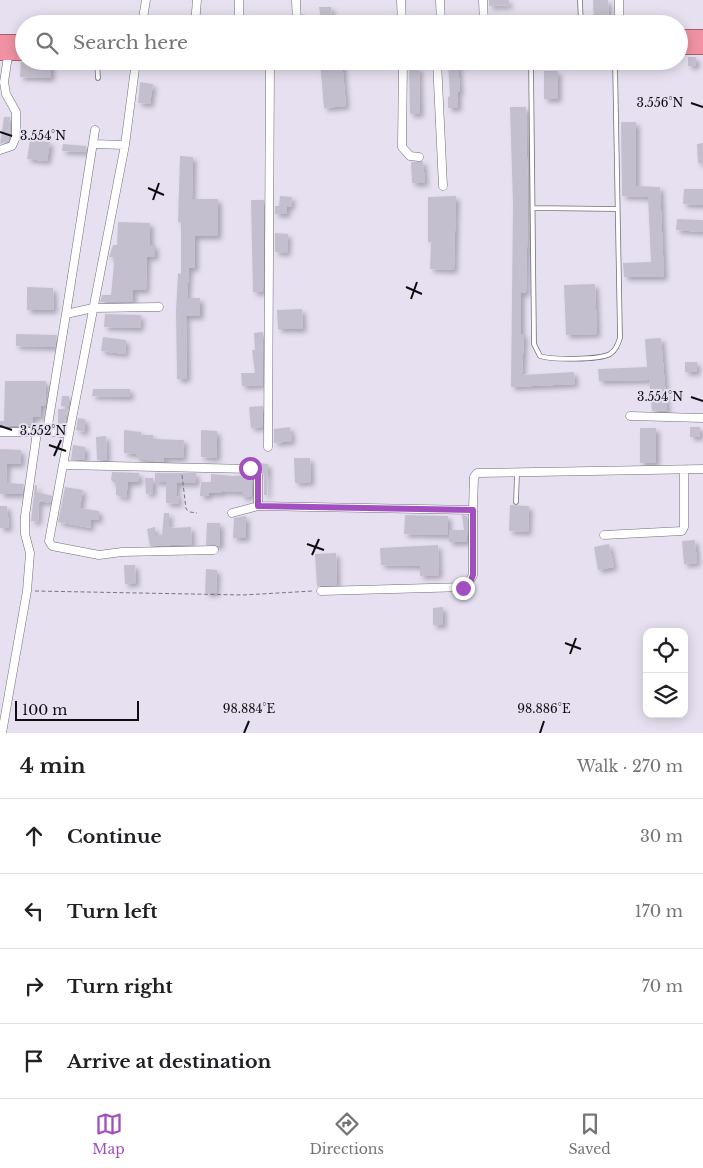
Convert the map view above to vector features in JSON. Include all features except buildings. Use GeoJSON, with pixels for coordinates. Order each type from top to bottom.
{"type":"FeatureCollection","features":[{"type":"Feature","properties":{"kind":"highway"},"geometry":{"type":"LineString","coordinates":[[688,37],[703,37]]}},
{"type":"Feature","properties":{"kind":"highway"},"geometry":{"type":"LineString","coordinates":[[688,47],[703,47]]}},
{"type":"Feature","properties":{"kind":"street"},"geometry":{"type":"LineString","coordinates":[[144,15],[146,0]]}},
{"type":"Feature","properties":{"kind":"street"},"geometry":{"type":"LineString","coordinates":[[196,15],[197,0]]}},
{"type":"Feature","properties":{"kind":"street"},"geometry":{"type":"LineString","coordinates":[[239,0],[239,15]]}},
{"type":"Feature","properties":{"kind":"street"},"geometry":{"type":"LineString","coordinates":[[296,0],[297,15]]}},
{"type":"Feature","properties":{"kind":"street"},"geometry":{"type":"LineString","coordinates":[[401,0],[402,15]]}},
{"type":"Feature","properties":{"kind":"street"},"geometry":{"type":"LineString","coordinates":[[440,0],[440,15]]}},
{"type":"Feature","properties":{"kind":"street"},"geometry":{"type":"LineString","coordinates":[[483,0],[484,15]]}},
{"type":"Feature","properties":{"kind":"street"},"geometry":{"type":"LineString","coordinates":[[619,0],[619,15]]}},
{"type":"Feature","properties":{"kind":"street"},"geometry":{"type":"LineString","coordinates":[[0,150],[12,146],[16,137],[16,112],[6,94],[4,82],[4,48]]}},
{"type":"Feature","properties":{"kind":"street"},"geometry":{"type":"LineString","coordinates":[[135,70],[125,145],[49,541],[52,546],[99,555],[122,552],[214,550]]}},
{"type":"Feature","properties":{"kind":"street"},"geometry":{"type":"LineString","coordinates":[[268,448],[270,70]]}},
{"type":"Feature","properties":{"kind":"street"},"geometry":{"type":"LineString","coordinates":[[403,70],[402,147],[410,156],[419,157]]}},
{"type":"Feature","properties":{"kind":"street"},"geometry":{"type":"LineString","coordinates":[[437,70],[443,186]]}},
{"type":"Feature","properties":{"kind":"street"},"geometry":{"type":"LineString","coordinates":[[47,431],[95,130]]}},
{"type":"Feature","properties":{"kind":"street"},"geometry":{"type":"LineString","coordinates":[[93,144],[125,145]]}},
{"type":"Feature","properties":{"kind":"street"},"geometry":{"type":"LineString","coordinates":[[66,314],[93,308],[159,307]]}},
{"type":"Feature","properties":{"kind":"street"},"geometry":{"type":"LineString","coordinates":[[630,416],[703,418]]}},
{"type":"Feature","properties":{"kind":"street"},"geometry":{"type":"LineString","coordinates":[[0,432],[47,431],[69,434]]}},
{"type":"Feature","properties":{"kind":"street"},"geometry":{"type":"LineString","coordinates":[[2,733],[27,590],[30,553],[25,534],[25,516],[36,432]]}},
{"type":"Feature","properties":{"kind":"street"},"geometry":{"type":"LineString","coordinates":[[63,466],[181,466],[252,469],[258,474],[258,506]]}},
{"type":"Feature","properties":{"kind":"street"},"geometry":{"type":"LineString","coordinates":[[321,591],[466,587],[473,575],[475,474],[703,469]]}},
{"type":"Feature","properties":{"kind":"street"},"geometry":{"type":"LineString","coordinates":[[604,535],[682,531],[685,523],[684,470]]}},
{"type":"Feature","properties":{"kind":"street"},"geometry":{"type":"LineString","coordinates":[[232,513],[258,506],[473,510]]}},
{"type":"Feature","properties":{"kind":"lane"},"geometry":{"type":"LineString","coordinates":[[580,0],[581,15]]}},
{"type":"Feature","properties":{"kind":"lane"},"geometry":{"type":"LineString","coordinates":[[98,70],[98,78]]}},
{"type":"Feature","properties":{"kind":"lane"},"geometry":{"type":"LineString","coordinates":[[530,70],[534,344],[540,356],[550,358],[602,357],[613,352],[620,338],[615,70]]}},
{"type":"Feature","properties":{"kind":"lane"},"geometry":{"type":"LineString","coordinates":[[532,208],[617,209]]}},
{"type":"Feature","properties":{"kind":"lane"},"geometry":{"type":"LineString","coordinates":[[516,502],[518,473]]}},
{"type":"Feature","properties":{"kind":"path"},"geometry":{"type":"LineString","coordinates":[[181,466],[186,508],[190,512],[197,513]]}},
{"type":"Feature","properties":{"kind":"path"},"geometry":{"type":"LineString","coordinates":[[27,590],[243,595],[321,591]]}},
{"type":"Feature","properties":{"kind":"route"},"geometry":{"type":"LineString","coordinates":[[250,468],[258,474],[258,506],[473,510],[473,575],[469,585],[463,588]]}}]}
